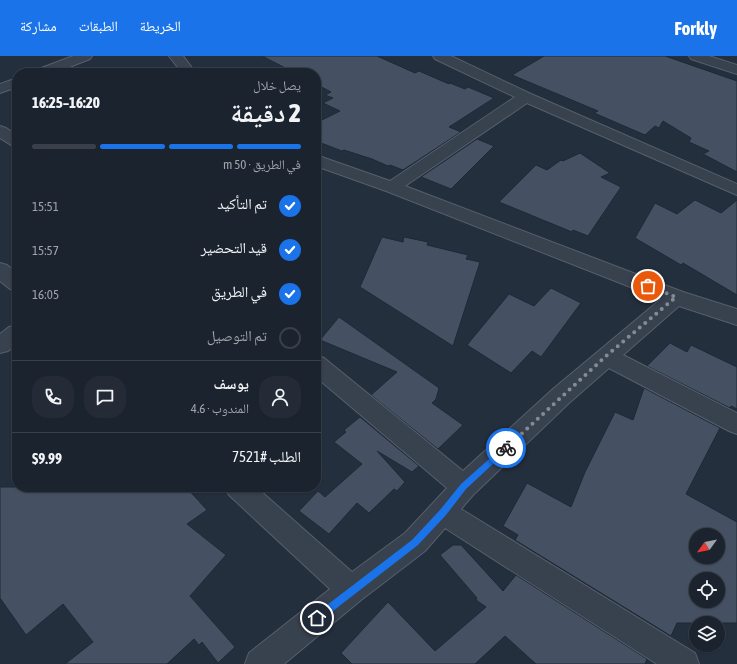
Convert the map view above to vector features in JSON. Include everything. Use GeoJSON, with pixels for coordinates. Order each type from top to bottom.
{"type":"FeatureCollection","features":[{"type":"Feature","properties":{"kind":"street"},"geometry":{"type":"LineString","coordinates":[[55,68],[85,56]]}},
{"type":"Feature","properties":{"kind":"street"},"geometry":{"type":"LineString","coordinates":[[176,56],[185,68]]}},
{"type":"Feature","properties":{"kind":"street"},"geometry":{"type":"LineString","coordinates":[[440,56],[526,97],[737,190]]}},
{"type":"Feature","properties":{"kind":"street"},"geometry":{"type":"LineString","coordinates":[[696,56],[737,70]]}},
{"type":"Feature","properties":{"kind":"street"},"geometry":{"type":"LineString","coordinates":[[0,89],[12,84]]}},
{"type":"Feature","properties":{"kind":"street"},"geometry":{"type":"LineString","coordinates":[[392,187],[526,97]]}},
{"type":"Feature","properties":{"kind":"street"},"geometry":{"type":"LineString","coordinates":[[0,130],[12,138]]}},
{"type":"Feature","properties":{"kind":"street"},"geometry":{"type":"LineString","coordinates":[[321,162],[392,187],[676,297],[737,317]]}},
{"type":"Feature","properties":{"kind":"street"},"geometry":{"type":"LineString","coordinates":[[0,270],[12,280]]}},
{"type":"Feature","properties":{"kind":"street"},"geometry":{"type":"LineString","coordinates":[[260,664],[351,590],[415,542],[464,487],[606,356],[676,297]]}},
{"type":"Feature","properties":{"kind":"street"},"geometry":{"type":"LineString","coordinates":[[0,345],[12,337]]}},
{"type":"Feature","properties":{"kind":"street"},"geometry":{"type":"LineString","coordinates":[[606,356],[737,424]]}},
{"type":"Feature","properties":{"kind":"street"},"geometry":{"type":"LineString","coordinates":[[321,368],[464,487]]}},
{"type":"Feature","properties":{"kind":"street"},"geometry":{"type":"LineString","coordinates":[[243,492],[351,590]]}},
{"type":"Feature","properties":{"kind":"street"},"geometry":{"type":"LineString","coordinates":[[443,512],[684,664]]}},
{"type":"Feature","properties":{"kind":"building"},"geometry":{"type":"Polygon","coordinates":[[[262,56],[377,56],[415,73],[419,71],[449,84],[450,83],[465,89],[468,87],[494,98],[449,127],[461,132],[403,170],[321,143],[321,120],[340,111],[323,103],[333,98],[325,95],[331,92],[321,87],[321,68],[285,68],[262,56]]]}},
{"type":"Feature","properties":{"kind":"building"},"geometry":{"type":"Polygon","coordinates":[[[544,56],[665,56],[737,81],[737,172],[703,154],[709,151],[689,142],[691,138],[663,121],[659,128],[655,126],[645,135],[594,113],[598,111],[512,75],[544,56]]]}},
{"type":"Feature","properties":{"kind":"building"},"geometry":{"type":"Polygon","coordinates":[[[477,139],[494,146],[451,189],[421,177],[477,139]]]}},
{"type":"Feature","properties":{"kind":"building"},"geometry":{"type":"Polygon","coordinates":[[[580,153],[610,173],[601,177],[621,187],[588,236],[573,230],[572,232],[499,202],[536,165],[547,170],[561,160],[563,161],[580,153]]]}},
{"type":"Feature","properties":{"kind":"building"},"geometry":{"type":"Polygon","coordinates":[[[695,200],[721,213],[737,200],[737,295],[683,263],[681,265],[635,238],[655,203],[677,214],[695,200]]]}},
{"type":"Feature","properties":{"kind":"building"},"geometry":{"type":"Polygon","coordinates":[[[382,237],[403,242],[404,237],[428,242],[427,245],[468,255],[466,259],[480,262],[453,346],[360,287],[382,237]]]}},
{"type":"Feature","properties":{"kind":"building"},"geometry":{"type":"Polygon","coordinates":[[[551,288],[581,303],[541,357],[532,351],[511,373],[467,345],[509,294],[534,306],[551,288]]]}},
{"type":"Feature","properties":{"kind":"building"},"geometry":{"type":"Polygon","coordinates":[[[339,317],[439,388],[436,399],[432,403],[463,425],[438,449],[371,395],[397,372],[321,340],[339,317]]]}},
{"type":"Feature","properties":{"kind":"building"},"geometry":{"type":"Polygon","coordinates":[[[670,343],[687,352],[691,345],[737,367],[737,409],[731,406],[730,408],[647,366],[670,343]]]}},
{"type":"Feature","properties":{"kind":"building"},"geometry":{"type":"Polygon","coordinates":[[[644,388],[720,428],[686,494],[737,522],[737,623],[725,623],[725,616],[689,616],[689,623],[677,623],[671,636],[515,540],[518,535],[503,526],[527,483],[571,507],[585,472],[615,412],[633,420],[644,388]]]}},
{"type":"Feature","properties":{"kind":"building"},"geometry":{"type":"Polygon","coordinates":[[[360,417],[419,466],[412,472],[377,451],[405,482],[397,491],[394,489],[369,513],[357,503],[329,534],[299,511],[317,492],[325,497],[362,464],[334,442],[346,432],[344,430],[360,417]]]}},
{"type":"Feature","properties":{"kind":"building"},"geometry":{"type":"Polygon","coordinates":[[[0,487],[12,487],[12,492],[191,492],[207,510],[187,524],[226,555],[190,596],[235,647],[218,663],[202,642],[199,645],[194,639],[167,664],[65,664],[93,642],[63,604],[26,635],[0,598],[0,487]]]}},
{"type":"Feature","properties":{"kind":"building"},"geometry":{"type":"Polygon","coordinates":[[[453,545],[461,545],[503,591],[516,575],[647,659],[645,664],[536,664],[505,636],[475,664],[352,664],[341,653],[388,602],[435,651],[486,607],[476,600],[477,598],[440,555],[453,545]]]}},
{"type":"Feature","properties":{"kind":"way so far"},"geometry":{"type":"LineString","coordinates":[[506,448],[606,356],[676,297],[648,286]]}},
{"type":"Feature","properties":{"kind":"route"},"geometry":{"type":"LineString","coordinates":[[317,618],[351,590],[415,542],[464,487],[506,448]]}}]}
